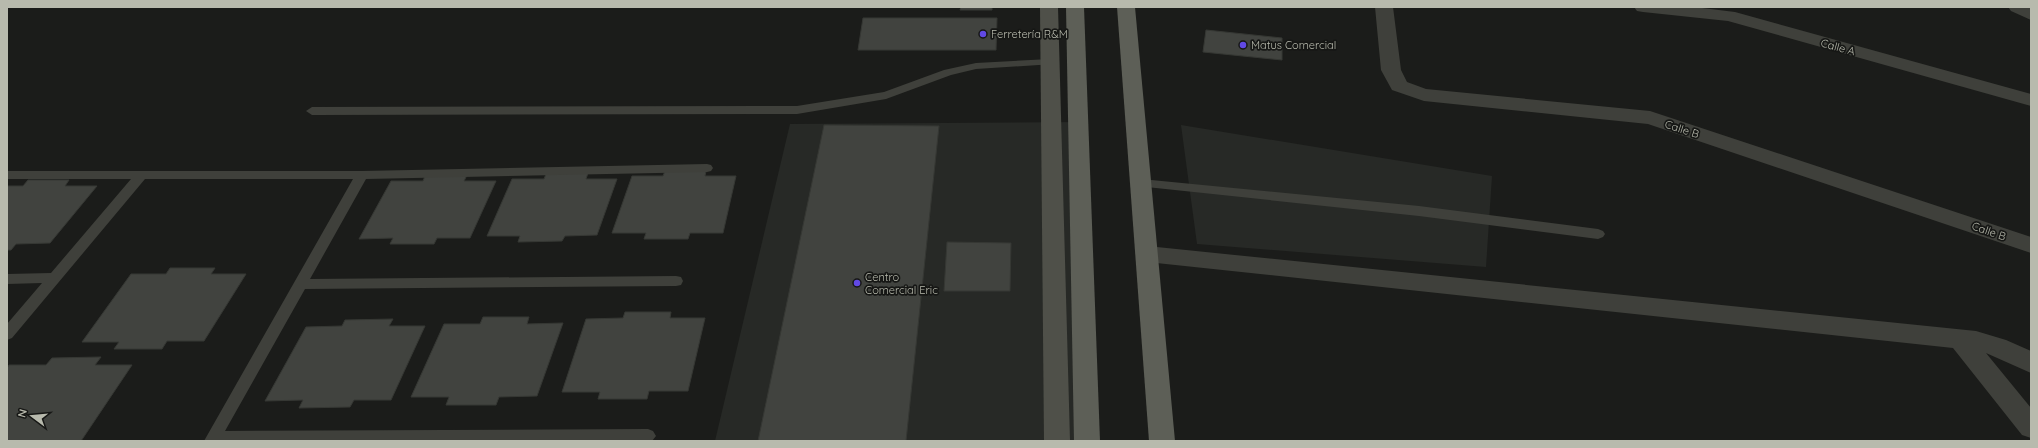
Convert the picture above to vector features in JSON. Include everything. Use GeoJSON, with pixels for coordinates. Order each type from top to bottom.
{"type":"FeatureCollection","features":[{"type":"Feature","properties":{"kind":"main road"},"geometry":{"type":"LineString","coordinates":[[1075,7],[1087,441]]}},
{"type":"Feature","properties":{"kind":"main road"},"geometry":{"type":"LineString","coordinates":[[1126,7],[1162,441]]}},
{"type":"Feature","properties":{"kind":"street"},"geometry":{"type":"LineString","coordinates":[[1049,7],[1057,441]]}},
{"type":"Feature","properties":{"kind":"street","name":"Calle B"},"geometry":{"type":"LineString","coordinates":[[1384,7],[1391,70],[1399,86],[1424,95],[1650,118],[2031,245]]}},
{"type":"Feature","properties":{"kind":"street","name":"Calle A"},"geometry":{"type":"LineString","coordinates":[[1643,7],[1729,16],[2031,100]]}},
{"type":"Feature","properties":{"kind":"street"},"geometry":{"type":"LineString","coordinates":[[2017,7],[2031,15]]}},
{"type":"Feature","properties":{"kind":"street"},"geometry":{"type":"LineString","coordinates":[[1147,254],[1976,340],[1998,346],[2017,354],[2031,363]]}},
{"type":"Feature","properties":{"kind":"street"},"geometry":{"type":"LineString","coordinates":[[1960,339],[2031,427]]}},
{"type":"Feature","properties":{"kind":"lane"},"geometry":{"type":"LineString","coordinates":[[312,111],[798,110],[886,95],[948,72],[976,66],[1050,62]]}},
{"type":"Feature","properties":{"kind":"lane"},"geometry":{"type":"LineString","coordinates":[[7,175],[362,175],[707,168]]}},
{"type":"Feature","properties":{"kind":"lane"},"geometry":{"type":"LineString","coordinates":[[7,334],[142,175]]}},
{"type":"Feature","properties":{"kind":"lane"},"geometry":{"type":"LineString","coordinates":[[212,439],[362,175]]}},
{"type":"Feature","properties":{"kind":"lane"},"geometry":{"type":"LineString","coordinates":[[1141,183],[1419,211],[1598,234]]}},
{"type":"Feature","properties":{"kind":"lane"},"geometry":{"type":"LineString","coordinates":[[7,279],[55,278]]}},
{"type":"Feature","properties":{"kind":"lane"},"geometry":{"type":"LineString","coordinates":[[301,284],[676,281]]}},
{"type":"Feature","properties":{"kind":"lane"},"geometry":{"type":"LineString","coordinates":[[212,439],[648,436]]}},
{"type":"Feature","properties":{"kind":"shaded area"},"geometry":{"type":"Polygon","coordinates":[[[1080,122],[1086,441],[715,441],[790,124],[1080,122]]]}},
{"type":"Feature","properties":{"kind":"shaded area"},"geometry":{"type":"Polygon","coordinates":[[[1181,125],[1492,176],[1486,267],[1197,244],[1181,125]]]}},
{"type":"Feature","properties":{"kind":"building"},"geometry":{"type":"Polygon","coordinates":[[[961,7],[992,7],[992,10],[960,10],[961,7]]]}},
{"type":"Feature","properties":{"kind":"building"},"geometry":{"type":"Polygon","coordinates":[[[863,18],[997,18],[996,50],[858,50],[863,18]]]}},
{"type":"Feature","properties":{"kind":"building","name":"Matus Comercial"},"geometry":{"type":"Polygon","coordinates":[[[1206,30],[1282,38],[1282,60],[1203,52],[1206,30]]]}},
{"type":"Feature","properties":{"kind":"building","name":"Centro Comercial Eric"},"geometry":{"type":"Polygon","coordinates":[[[824,125],[939,126],[906,441],[758,441],[824,125]]]}},
{"type":"Feature","properties":{"kind":"building"},"geometry":{"type":"Polygon","coordinates":[[[665,171],[706,171],[705,176],[736,176],[723,233],[690,233],[688,239],[644,239],[646,233],[612,233],[632,176],[663,176],[665,171]]]}},
{"type":"Feature","properties":{"kind":"building"},"geometry":{"type":"Polygon","coordinates":[[[588,173],[586,179],[617,179],[597,235],[565,236],[562,241],[518,242],[520,236],[487,236],[512,179],[544,179],[546,174],[588,173]]]}},
{"type":"Feature","properties":{"kind":"building"},"geometry":{"type":"Polygon","coordinates":[[[467,175],[464,181],[496,181],[470,238],[437,238],[434,244],[390,244],[393,238],[359,239],[391,181],[423,181],[425,176],[467,175]]]}},
{"type":"Feature","properties":{"kind":"building"},"geometry":{"type":"Polygon","coordinates":[[[28,180],[69,180],[65,186],[97,186],[50,243],[16,244],[11,250],[7,250],[7,186],[23,186],[28,180]]]}},
{"type":"Feature","properties":{"kind":"building"},"geometry":{"type":"Polygon","coordinates":[[[947,242],[1011,243],[1010,291],[944,291],[947,242]]]}},
{"type":"Feature","properties":{"kind":"building"},"geometry":{"type":"Polygon","coordinates":[[[170,268],[215,268],[211,274],[246,274],[204,341],[167,341],[162,349],[114,349],[119,342],[82,342],[131,274],[166,274],[170,268]]]}},
{"type":"Feature","properties":{"kind":"building"},"geometry":{"type":"Polygon","coordinates":[[[625,312],[671,312],[670,318],[705,318],[688,391],[649,391],[647,399],[598,399],[600,392],[562,392],[586,319],[623,318],[625,312]]]}},
{"type":"Feature","properties":{"kind":"building"},"geometry":{"type":"Polygon","coordinates":[[[483,317],[529,317],[527,324],[563,323],[537,396],[499,397],[496,405],[446,405],[449,397],[411,397],[444,324],[480,324],[483,317]]]}},
{"type":"Feature","properties":{"kind":"building"},"geometry":{"type":"Polygon","coordinates":[[[393,319],[389,326],[425,326],[391,400],[354,400],[350,407],[299,408],[303,400],[265,401],[306,327],[342,326],[345,320],[393,319]]]}},
{"type":"Feature","properties":{"kind":"building"},"geometry":{"type":"Polygon","coordinates":[[[101,357],[95,365],[132,365],[81,441],[7,441],[7,368],[9,365],[46,365],[52,358],[101,357]]]}},
{"type":"Feature","properties":{"kind":"place","name":"Ferretería R&M"},"geometry":{"type":"Point","coordinates":[983,34]}},
{"type":"Feature","properties":{"kind":"place","name":"Matus Comercial"},"geometry":{"type":"Point","coordinates":[1243,45]}},
{"type":"Feature","properties":{"kind":"place","name":"Centro Comercial Eric"},"geometry":{"type":"Point","coordinates":[857,283]}}]}
